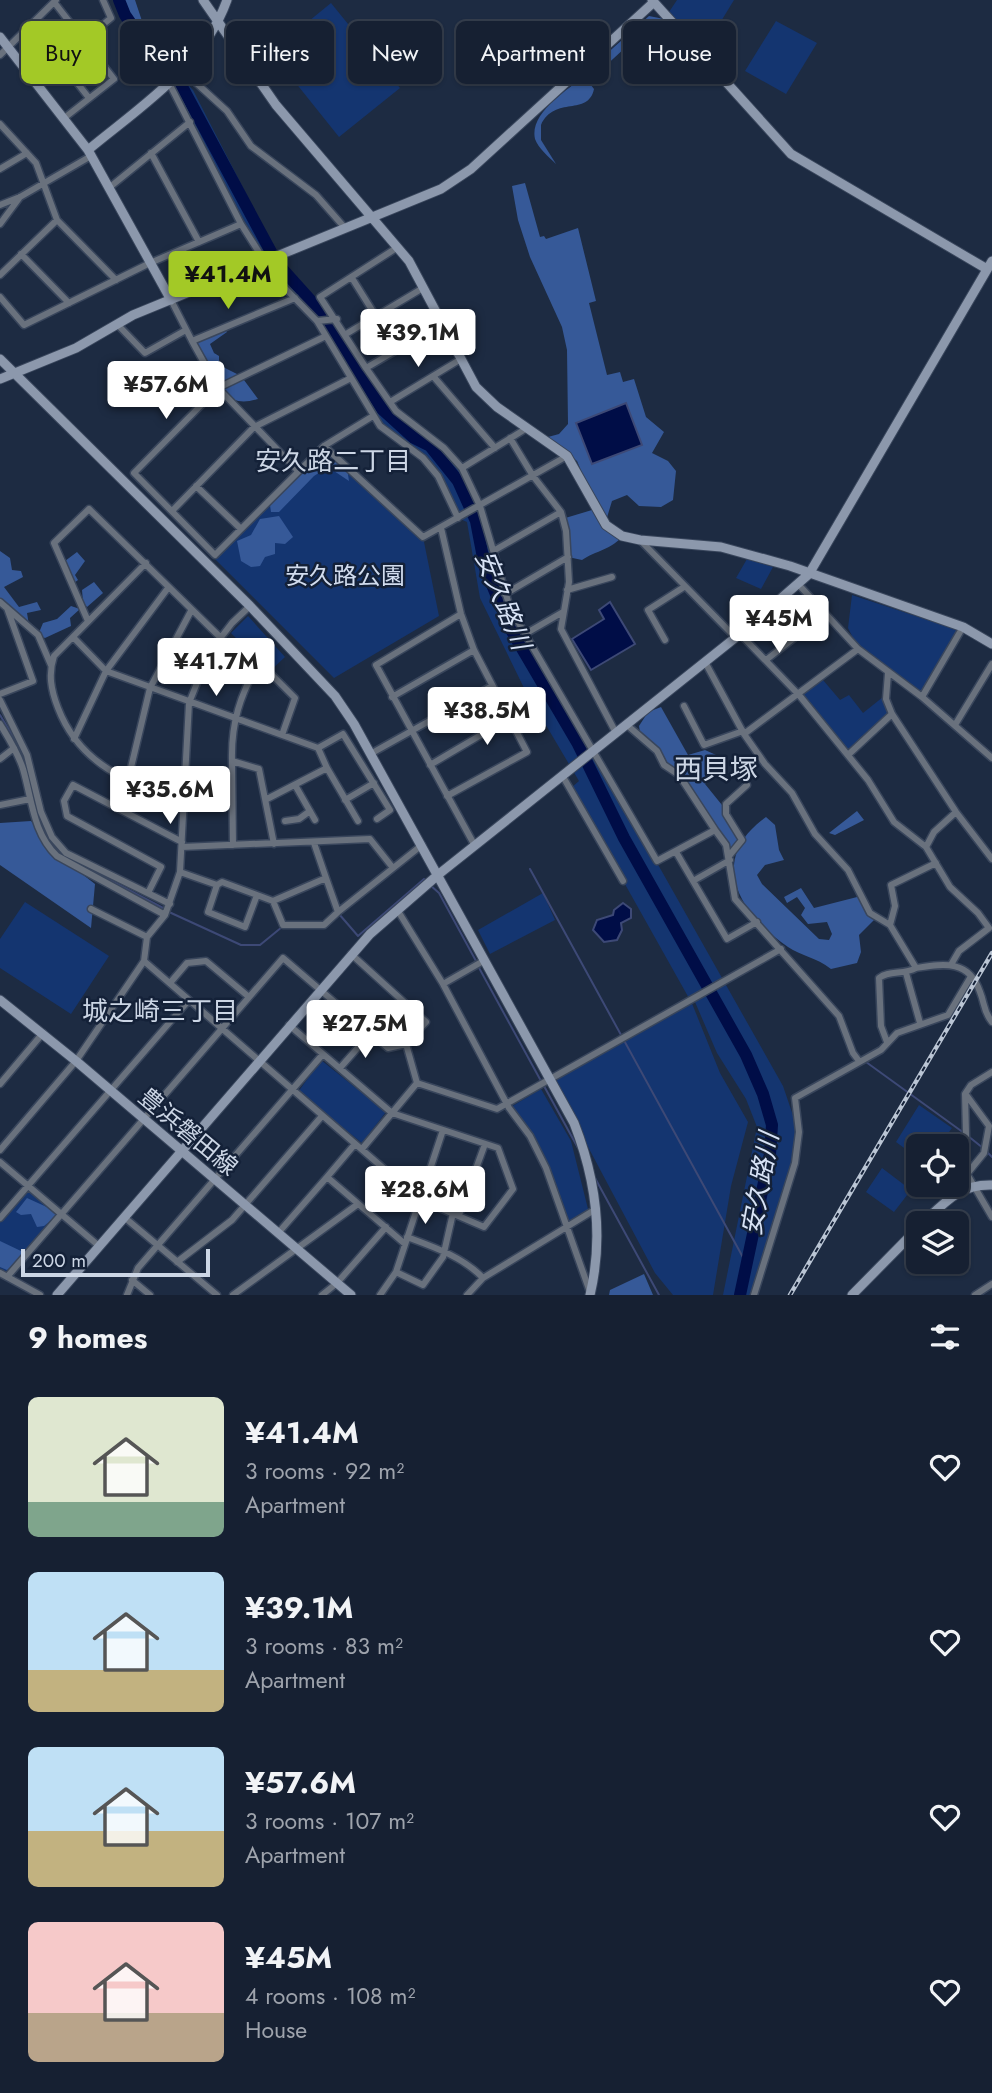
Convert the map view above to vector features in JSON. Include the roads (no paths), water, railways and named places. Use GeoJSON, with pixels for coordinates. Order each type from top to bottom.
{"type":"FeatureCollection","features":[{"type":"Feature","properties":{"kind":"street"},"geometry":{"type":"LineString","coordinates":[[103,0],[111,18],[106,22]]}},
{"type":"Feature","properties":{"kind":"street"},"geometry":{"type":"LineString","coordinates":[[203,0],[276,105],[398,247],[485,398],[567,456],[577,469],[605,524],[622,536],[640,540],[735,550],[963,627],[992,644]]}},
{"type":"Feature","properties":{"kind":"street"},"geometry":{"type":"LineString","coordinates":[[212,35],[227,0]]}},
{"type":"Feature","properties":{"kind":"street"},"geometry":{"type":"LineString","coordinates":[[34,21],[55,1],[70,21]]}},
{"type":"Feature","properties":{"kind":"street"},"geometry":{"type":"LineString","coordinates":[[0,379],[76,348],[117,324],[171,300],[441,189],[471,169],[653,1],[791,154],[990,265],[809,574],[738,636],[439,874],[351,954],[57,1295]]}},
{"type":"Feature","properties":{"kind":"street"},"geometry":{"type":"LineString","coordinates":[[4,52],[21,34]]}},
{"type":"Feature","properties":{"kind":"street"},"geometry":{"type":"LineString","coordinates":[[0,37],[4,52],[90,153],[218,388],[298,471]]}},
{"type":"Feature","properties":{"kind":"street"},"geometry":{"type":"LineString","coordinates":[[63,119],[114,79],[106,69]]}},
{"type":"Feature","properties":{"kind":"street"},"geometry":{"type":"LineString","coordinates":[[77,84],[89,99]]}},
{"type":"Feature","properties":{"kind":"street"},"geometry":{"type":"LineString","coordinates":[[0,205],[45,184],[90,153],[169,84]]}},
{"type":"Feature","properties":{"kind":"street"},"geometry":{"type":"LineString","coordinates":[[172,84],[241,224],[265,261],[318,321],[373,416],[390,435],[423,458],[438,476],[462,516]]}},
{"type":"Feature","properties":{"kind":"street"},"geometry":{"type":"LineString","coordinates":[[195,84],[227,111],[251,146],[316,195],[345,228]]}},
{"type":"Feature","properties":{"kind":"street"},"geometry":{"type":"LineString","coordinates":[[110,187],[190,122]]}},
{"type":"Feature","properties":{"kind":"street"},"geometry":{"type":"LineString","coordinates":[[0,124],[27,153],[45,184],[57,220],[116,280]]}},
{"type":"Feature","properties":{"kind":"street"},"geometry":{"type":"LineString","coordinates":[[0,169],[27,153]]}},
{"type":"Feature","properties":{"kind":"street"},"geometry":{"type":"LineString","coordinates":[[151,153],[199,242]]}},
{"type":"Feature","properties":{"kind":"street"},"geometry":{"type":"LineString","coordinates":[[0,224],[20,197]]}},
{"type":"Feature","properties":{"kind":"street"},"geometry":{"type":"LineString","coordinates":[[0,275],[57,220]]}},
{"type":"Feature","properties":{"kind":"street"},"geometry":{"type":"LineString","coordinates":[[0,297],[24,325],[150,263],[241,224]]}},
{"type":"Feature","properties":{"kind":"street"},"geometry":{"type":"LineString","coordinates":[[398,247],[320,297],[398,414],[444,448],[462,468],[480,506],[495,550],[505,594],[525,634],[657,861],[715,830]]}},
{"type":"Feature","properties":{"kind":"street"},"geometry":{"type":"LineString","coordinates":[[21,254],[69,303]]}},
{"type":"Feature","properties":{"kind":"street"},"geometry":{"type":"LineString","coordinates":[[352,278],[397,350]]}},
{"type":"Feature","properties":{"kind":"street"},"geometry":{"type":"LineString","coordinates":[[346,334],[423,288]]}},
{"type":"Feature","properties":{"kind":"street"},"geometry":{"type":"LineString","coordinates":[[192,341],[295,298]]}},
{"type":"Feature","properties":{"kind":"street"},"geometry":{"type":"LineString","coordinates":[[318,321],[335,319]]}},
{"type":"Feature","properties":{"kind":"street"},"geometry":{"type":"LineString","coordinates":[[117,324],[145,353],[186,330]]}},
{"type":"Feature","properties":{"kind":"street"},"geometry":{"type":"LineString","coordinates":[[366,368],[441,324]]}},
{"type":"Feature","properties":{"kind":"street"},"geometry":{"type":"LineString","coordinates":[[326,336],[218,388],[134,473],[215,555],[324,446],[373,416]]}},
{"type":"Feature","properties":{"kind":"street"},"geometry":{"type":"LineString","coordinates":[[0,359],[250,606],[335,696],[372,753],[552,1079],[587,1157],[596,1209],[597,1252],[591,1294]]}},
{"type":"Feature","properties":{"kind":"street"},"geometry":{"type":"LineString","coordinates":[[390,402],[461,359]]}},
{"type":"Feature","properties":{"kind":"street"},"geometry":{"type":"LineString","coordinates":[[433,376],[495,448]]}},
{"type":"Feature","properties":{"kind":"street"},"geometry":{"type":"LineString","coordinates":[[172,511],[254,427],[351,378]]}},
{"type":"Feature","properties":{"kind":"street"},"geometry":{"type":"LineString","coordinates":[[462,468],[527,428]]}},
{"type":"Feature","properties":{"kind":"street"},"geometry":{"type":"LineString","coordinates":[[510,438],[533,476],[561,512],[568,557],[567,590],[561,629],[616,733]]}},
{"type":"Feature","properties":{"kind":"street"},"geometry":{"type":"LineString","coordinates":[[324,446],[422,537],[567,456]]}},
{"type":"Feature","properties":{"kind":"street"},"geometry":{"type":"LineString","coordinates":[[196,486],[242,529]]}},
{"type":"Feature","properties":{"kind":"street"},"geometry":{"type":"LineString","coordinates":[[88,621],[54,543],[89,509],[220,638]]}},
{"type":"Feature","properties":{"kind":"street"},"geometry":{"type":"LineString","coordinates":[[495,550],[561,512]]}},
{"type":"Feature","properties":{"kind":"street"},"geometry":{"type":"LineString","coordinates":[[441,528],[461,614],[474,650],[527,752],[447,796]]}},
{"type":"Feature","properties":{"kind":"street"},"geometry":{"type":"LineString","coordinates":[[640,540],[684,587],[766,660],[799,695],[848,755],[894,821],[926,847],[950,887],[978,913],[989,928],[959,951],[952,962],[916,968],[906,973],[884,974],[877,985],[881,1026],[887,1042]]}},
{"type":"Feature","properties":{"kind":"street"},"geometry":{"type":"LineString","coordinates":[[505,594],[568,557]]}},
{"type":"Feature","properties":{"kind":"street"},"geometry":{"type":"LineString","coordinates":[[51,665],[54,656],[146,563]]}},
{"type":"Feature","properties":{"kind":"street"},"geometry":{"type":"LineString","coordinates":[[567,590],[612,577]]}},
{"type":"Feature","properties":{"kind":"street"},"geometry":{"type":"LineString","coordinates":[[799,585],[858,649],[922,697],[992,758]]}},
{"type":"Feature","properties":{"kind":"street"},"geometry":{"type":"LineString","coordinates":[[664,640],[648,611],[684,587]]}},
{"type":"Feature","properties":{"kind":"street"},"geometry":{"type":"LineString","coordinates":[[74,740],[106,671],[168,589]]}},
{"type":"Feature","properties":{"kind":"street"},"geometry":{"type":"LineString","coordinates":[[0,602],[38,635],[51,665],[53,694],[74,740],[94,761],[128,780],[186,806]]}},
{"type":"Feature","properties":{"kind":"street"},"geometry":{"type":"LineString","coordinates":[[0,1150],[76,1061],[144,961],[147,937],[165,915],[180,872],[186,806],[186,720],[189,703],[198,675],[220,638],[250,606]]}},
{"type":"Feature","properties":{"kind":"street"},"geometry":{"type":"LineString","coordinates":[[0,694],[33,681],[7,608]]}},
{"type":"Feature","properties":{"kind":"street"},"geometry":{"type":"LineString","coordinates":[[128,780],[150,688],[191,611]]}},
{"type":"Feature","properties":{"kind":"street"},"geometry":{"type":"LineString","coordinates":[[525,634],[563,612]]}},
{"type":"Feature","properties":{"kind":"street"},"geometry":{"type":"LineString","coordinates":[[461,614],[376,666],[475,846]]}},
{"type":"Feature","properties":{"kind":"street"},"geometry":{"type":"LineString","coordinates":[[766,660],[825,614]]}},
{"type":"Feature","properties":{"kind":"street"},"geometry":{"type":"LineString","coordinates":[[922,697],[963,627]]}},
{"type":"Feature","properties":{"kind":"street"},"geometry":{"type":"LineString","coordinates":[[72,637],[106,671],[318,748],[358,821]]}},
{"type":"Feature","properties":{"kind":"street"},"geometry":{"type":"LineString","coordinates":[[684,706],[704,745],[744,732],[799,695],[858,649]]}},
{"type":"Feature","properties":{"kind":"street"},"geometry":{"type":"LineString","coordinates":[[392,696],[474,650]]}},
{"type":"Feature","properties":{"kind":"street"},"geometry":{"type":"LineString","coordinates":[[233,845],[234,719],[242,692],[259,662],[295,698],[282,735]]}},
{"type":"Feature","properties":{"kind":"street"},"geometry":{"type":"LineString","coordinates":[[705,662],[765,764],[792,793],[815,834],[848,870],[870,913],[890,925],[916,968]]}},
{"type":"Feature","properties":{"kind":"street"},"geometry":{"type":"LineString","coordinates":[[955,725],[992,664]]}},
{"type":"Feature","properties":{"kind":"street"},"geometry":{"type":"LineString","coordinates":[[888,673],[886,699],[892,714],[956,813],[992,859]]}},
{"type":"Feature","properties":{"kind":"street"},"geometry":{"type":"LineString","coordinates":[[372,753],[492,686]]}},
{"type":"Feature","properties":{"kind":"street"},"geometry":{"type":"LineString","coordinates":[[0,700],[27,755],[43,839],[57,856],[165,915]]}},
{"type":"Feature","properties":{"kind":"street"},"geometry":{"type":"LineString","coordinates":[[430,765],[530,706]]}},
{"type":"Feature","properties":{"kind":"street"},"geometry":{"type":"LineString","coordinates":[[848,755],[892,714]]}},
{"type":"Feature","properties":{"kind":"street"},"geometry":{"type":"LineString","coordinates":[[0,724],[14,748],[37,813],[52,837],[66,852],[170,904]]}},
{"type":"Feature","properties":{"kind":"street"},"geometry":{"type":"LineString","coordinates":[[627,725],[657,751],[664,765],[678,775],[715,830],[729,858],[735,899],[839,1016],[853,1053],[859,1061]]}},
{"type":"Feature","properties":{"kind":"street"},"geometry":{"type":"LineString","coordinates":[[318,748],[343,734],[390,810],[377,819]]}},
{"type":"Feature","properties":{"kind":"street"},"geometry":{"type":"LineString","coordinates":[[1,755],[14,748]]}},
{"type":"Feature","properties":{"kind":"street"},"geometry":{"type":"LineString","coordinates":[[232,761],[258,769],[267,799],[274,844]]}},
{"type":"Feature","properties":{"kind":"street"},"geometry":{"type":"LineString","coordinates":[[267,799],[327,768]]}},
{"type":"Feature","properties":{"kind":"street"},"geometry":{"type":"LineString","coordinates":[[562,775],[623,881]]}},
{"type":"Feature","properties":{"kind":"street"},"geometry":{"type":"LineString","coordinates":[[345,800],[374,783]]}},
{"type":"Feature","properties":{"kind":"street"},"geometry":{"type":"LineString","coordinates":[[148,893],[161,867],[66,816],[64,801],[73,785],[182,845],[314,843],[370,839],[393,868]]}},
{"type":"Feature","properties":{"kind":"street"},"geometry":{"type":"LineString","coordinates":[[295,785],[315,820]]}},
{"type":"Feature","properties":{"kind":"street"},"geometry":{"type":"LineString","coordinates":[[693,881],[729,858],[741,840],[726,814],[726,804],[747,785]]}},
{"type":"Feature","properties":{"kind":"street"},"geometry":{"type":"LineString","coordinates":[[0,805],[30,799]]}},
{"type":"Feature","properties":{"kind":"street"},"geometry":{"type":"LineString","coordinates":[[285,821],[299,819],[310,811]]}},
{"type":"Feature","properties":{"kind":"street"},"geometry":{"type":"LineString","coordinates":[[926,847],[934,832],[956,813]]}},
{"type":"Feature","properties":{"kind":"street"},"geometry":{"type":"LineString","coordinates":[[314,843],[338,912]]}},
{"type":"Feature","properties":{"kind":"street"},"geometry":{"type":"LineString","coordinates":[[273,901],[283,925],[324,925],[422,845]]}},
{"type":"Feature","properties":{"kind":"street"},"geometry":{"type":"LineString","coordinates":[[676,852],[727,939],[757,922]]}},
{"type":"Feature","properties":{"kind":"street"},"geometry":{"type":"LineString","coordinates":[[890,925],[895,906],[891,885],[936,863]]}},
{"type":"Feature","properties":{"kind":"street"},"geometry":{"type":"LineString","coordinates":[[180,872],[216,885],[222,882],[273,901],[326,878]]}},
{"type":"Feature","properties":{"kind":"street"},"geometry":{"type":"LineString","coordinates":[[216,885],[208,912],[245,927],[257,895]]}},
{"type":"Feature","properties":{"kind":"street"},"geometry":{"type":"LineString","coordinates":[[91,909],[147,937]]}},
{"type":"Feature","properties":{"kind":"street"},"geometry":{"type":"LineString","coordinates":[[398,911],[443,984],[508,1105],[530,1136],[546,1167],[565,1227],[591,1294]]}},
{"type":"Feature","properties":{"kind":"street"},"geometry":{"type":"LineString","coordinates":[[417,1083],[492,1109],[508,1105],[781,948]]}},
{"type":"Feature","properties":{"kind":"street"},"geometry":{"type":"LineString","coordinates":[[40,1295],[4,1275],[61,1214],[283,958],[388,1048],[406,1044],[426,1022],[351,954]]}},
{"type":"Feature","properties":{"kind":"street"},"geometry":{"type":"LineString","coordinates":[[443,984],[485,960]]}},
{"type":"Feature","properties":{"kind":"street"},"geometry":{"type":"LineString","coordinates":[[144,961],[419,1199],[484,1227],[513,1189],[498,1148],[392,1113],[289,1025]]}},
{"type":"Feature","properties":{"kind":"street"},"geometry":{"type":"LineString","coordinates":[[170,983],[187,963],[206,961],[248,998]]}},
{"type":"Feature","properties":{"kind":"street"},"geometry":{"type":"LineString","coordinates":[[952,962],[980,989],[982,1008],[992,1022]]}},
{"type":"Feature","properties":{"kind":"street"},"geometry":{"type":"LineString","coordinates":[[906,973],[920,1023]]}},
{"type":"Feature","properties":{"kind":"street"},"geometry":{"type":"LineString","coordinates":[[754,1295],[765,1251],[779,1220],[796,1156],[799,1132],[795,1098],[881,1051],[897,1033],[948,1015],[970,978]]}},
{"type":"Feature","properties":{"kind":"street"},"geometry":{"type":"LineString","coordinates":[[982,1000],[992,997]]}},
{"type":"Feature","properties":{"kind":"street"},"geometry":{"type":"LineString","coordinates":[[0,1218],[189,1000]]}},
{"type":"Feature","properties":{"kind":"street","name":"豊浜磐田線"},"geometry":{"type":"LineString","coordinates":[[2,1004],[43,1033],[351,1295]]}},
{"type":"Feature","properties":{"kind":"street"},"geometry":{"type":"LineString","coordinates":[[0,1084],[43,1033]]}},
{"type":"Feature","properties":{"kind":"street"},"geometry":{"type":"LineString","coordinates":[[340,1068],[370,1034]]}},
{"type":"Feature","properties":{"kind":"street"},"geometry":{"type":"LineString","coordinates":[[406,1044],[417,1083]]}},
{"type":"Feature","properties":{"kind":"street"},"geometry":{"type":"LineString","coordinates":[[127,1295],[138,1268],[323,1054]]}},
{"type":"Feature","properties":{"kind":"street"},"geometry":{"type":"LineString","coordinates":[[966,1134],[965,1094],[971,1085],[992,1072]]}},
{"type":"Feature","properties":{"kind":"street"},"geometry":{"type":"LineString","coordinates":[[362,1149],[417,1083]]}},
{"type":"Feature","properties":{"kind":"street"},"geometry":{"type":"LineString","coordinates":[[965,1094],[989,1126],[984,1153],[969,1172]]}},
{"type":"Feature","properties":{"kind":"street"},"geometry":{"type":"LineString","coordinates":[[177,1262],[232,1220],[322,1116]]}},
{"type":"Feature","properties":{"kind":"street"},"geometry":{"type":"LineString","coordinates":[[380,1295],[396,1272],[443,1130]]}},
{"type":"Feature","properties":{"kind":"street"},"geometry":{"type":"LineString","coordinates":[[279,1232],[355,1144]]}},
{"type":"Feature","properties":{"kind":"street"},"geometry":{"type":"LineString","coordinates":[[396,1272],[423,1285],[445,1252],[456,1214],[485,1144]]}},
{"type":"Feature","properties":{"kind":"street"},"geometry":{"type":"LineString","coordinates":[[0,1162],[99,1246]]}},
{"type":"Feature","properties":{"kind":"street"},"geometry":{"type":"LineString","coordinates":[[327,1177],[406,1241],[445,1252],[475,1269],[483,1278]]}},
{"type":"Feature","properties":{"kind":"street"},"geometry":{"type":"LineString","coordinates":[[969,1179],[992,1217]]}},
{"type":"Feature","properties":{"kind":"street"},"geometry":{"type":"LineString","coordinates":[[936,1211],[971,1184],[992,1185]]}},
{"type":"Feature","properties":{"kind":"street"},"geometry":{"type":"LineString","coordinates":[[233,1295],[268,1273],[296,1247],[358,1204]]}},
{"type":"Feature","properties":{"kind":"street"},"geometry":{"type":"LineString","coordinates":[[467,1295],[483,1278],[508,1266],[596,1209]]}},
{"type":"Feature","properties":{"kind":"street"},"geometry":{"type":"LineString","coordinates":[[124,1217],[217,1295]]}},
{"type":"Feature","properties":{"kind":"street"},"geometry":{"type":"LineString","coordinates":[[322,1295],[337,1283],[386,1227]]}},
{"type":"Feature","properties":{"kind":"street"},"geometry":{"type":"LineString","coordinates":[[852,1295],[906,1240]]}},
{"type":"Feature","properties":{"kind":"street"},"geometry":{"type":"LineString","coordinates":[[132,1280],[149,1295]]}},
{"type":"Feature","properties":{"kind":"street"},"geometry":{"type":"LineString","coordinates":[[975,1295],[992,1284]]}},
{"type":"Feature","properties":{"kind":"waterway","name":"安久路川"},"geometry":{"type":"LineString","coordinates":[[119,0],[125,15],[154,57],[179,81],[277,263],[322,313],[382,409],[414,438],[430,446],[458,481],[476,521],[485,568],[510,628],[578,744],[624,838],[746,1055],[763,1094],[772,1125],[770,1154],[740,1295]]}},
{"type":"Feature","properties":{"kind":"waterway"},"geometry":{"type":"LineString","coordinates":[[0,715],[17,743],[25,767]]}},
{"type":"Feature","properties":{"kind":"waterway"},"geometry":{"type":"LineString","coordinates":[[30,786],[39,821]]}},
{"type":"Feature","properties":{"kind":"waterway"},"geometry":{"type":"LineString","coordinates":[[47,839],[64,856],[165,909]]}},
{"type":"Feature","properties":{"kind":"waterway"},"geometry":{"type":"LineString","coordinates":[[530,869],[745,1261]]}},
{"type":"Feature","properties":{"kind":"waterway"},"geometry":{"type":"LineString","coordinates":[[339,914],[358,936],[424,879],[426,881]]}},
{"type":"Feature","properties":{"kind":"waterway"},"geometry":{"type":"LineString","coordinates":[[430,885],[439,893],[476,961]]}},
{"type":"Feature","properties":{"kind":"waterway"},"geometry":{"type":"LineString","coordinates":[[169,912],[241,945],[260,945],[282,927]]}},
{"type":"Feature","properties":{"kind":"waterway"},"geometry":{"type":"LineString","coordinates":[[478,966],[541,1081]]}},
{"type":"Feature","properties":{"kind":"waterway"},"geometry":{"type":"LineString","coordinates":[[866,1062],[964,1133]]}},
{"type":"Feature","properties":{"kind":"waterway"},"geometry":{"type":"LineString","coordinates":[[544,1086],[578,1148]]}},
{"type":"Feature","properties":{"kind":"waterway"},"geometry":{"type":"LineString","coordinates":[[969,1137],[983,1148]]}},
{"type":"Feature","properties":{"kind":"waterway"},"geometry":{"type":"LineString","coordinates":[[987,1152],[992,1157]]}},
{"type":"Feature","properties":{"kind":"waterway"},"geometry":{"type":"LineString","coordinates":[[595,1178],[659,1295]]}},
{"type":"Feature","properties":{"kind":"railway"},"geometry":{"type":"LineString","coordinates":[[790,1295],[992,953]]}},
{"type":"Feature","properties":{"kind":"district","name":"安久路二丁目"},"geometry":{"type":"Point","coordinates":[333,461]}},
{"type":"Feature","properties":{"kind":"district","name":"西貝塚"},"geometry":{"type":"Point","coordinates":[716,769]}},
{"type":"Feature","properties":{"kind":"district","name":"城之崎三丁目"},"geometry":{"type":"Point","coordinates":[160,1011]}},
{"type":"Feature","properties":{"kind":"park label","name":"安久路公園"},"geometry":{"type":"Point","coordinates":[345,576]}}]}
